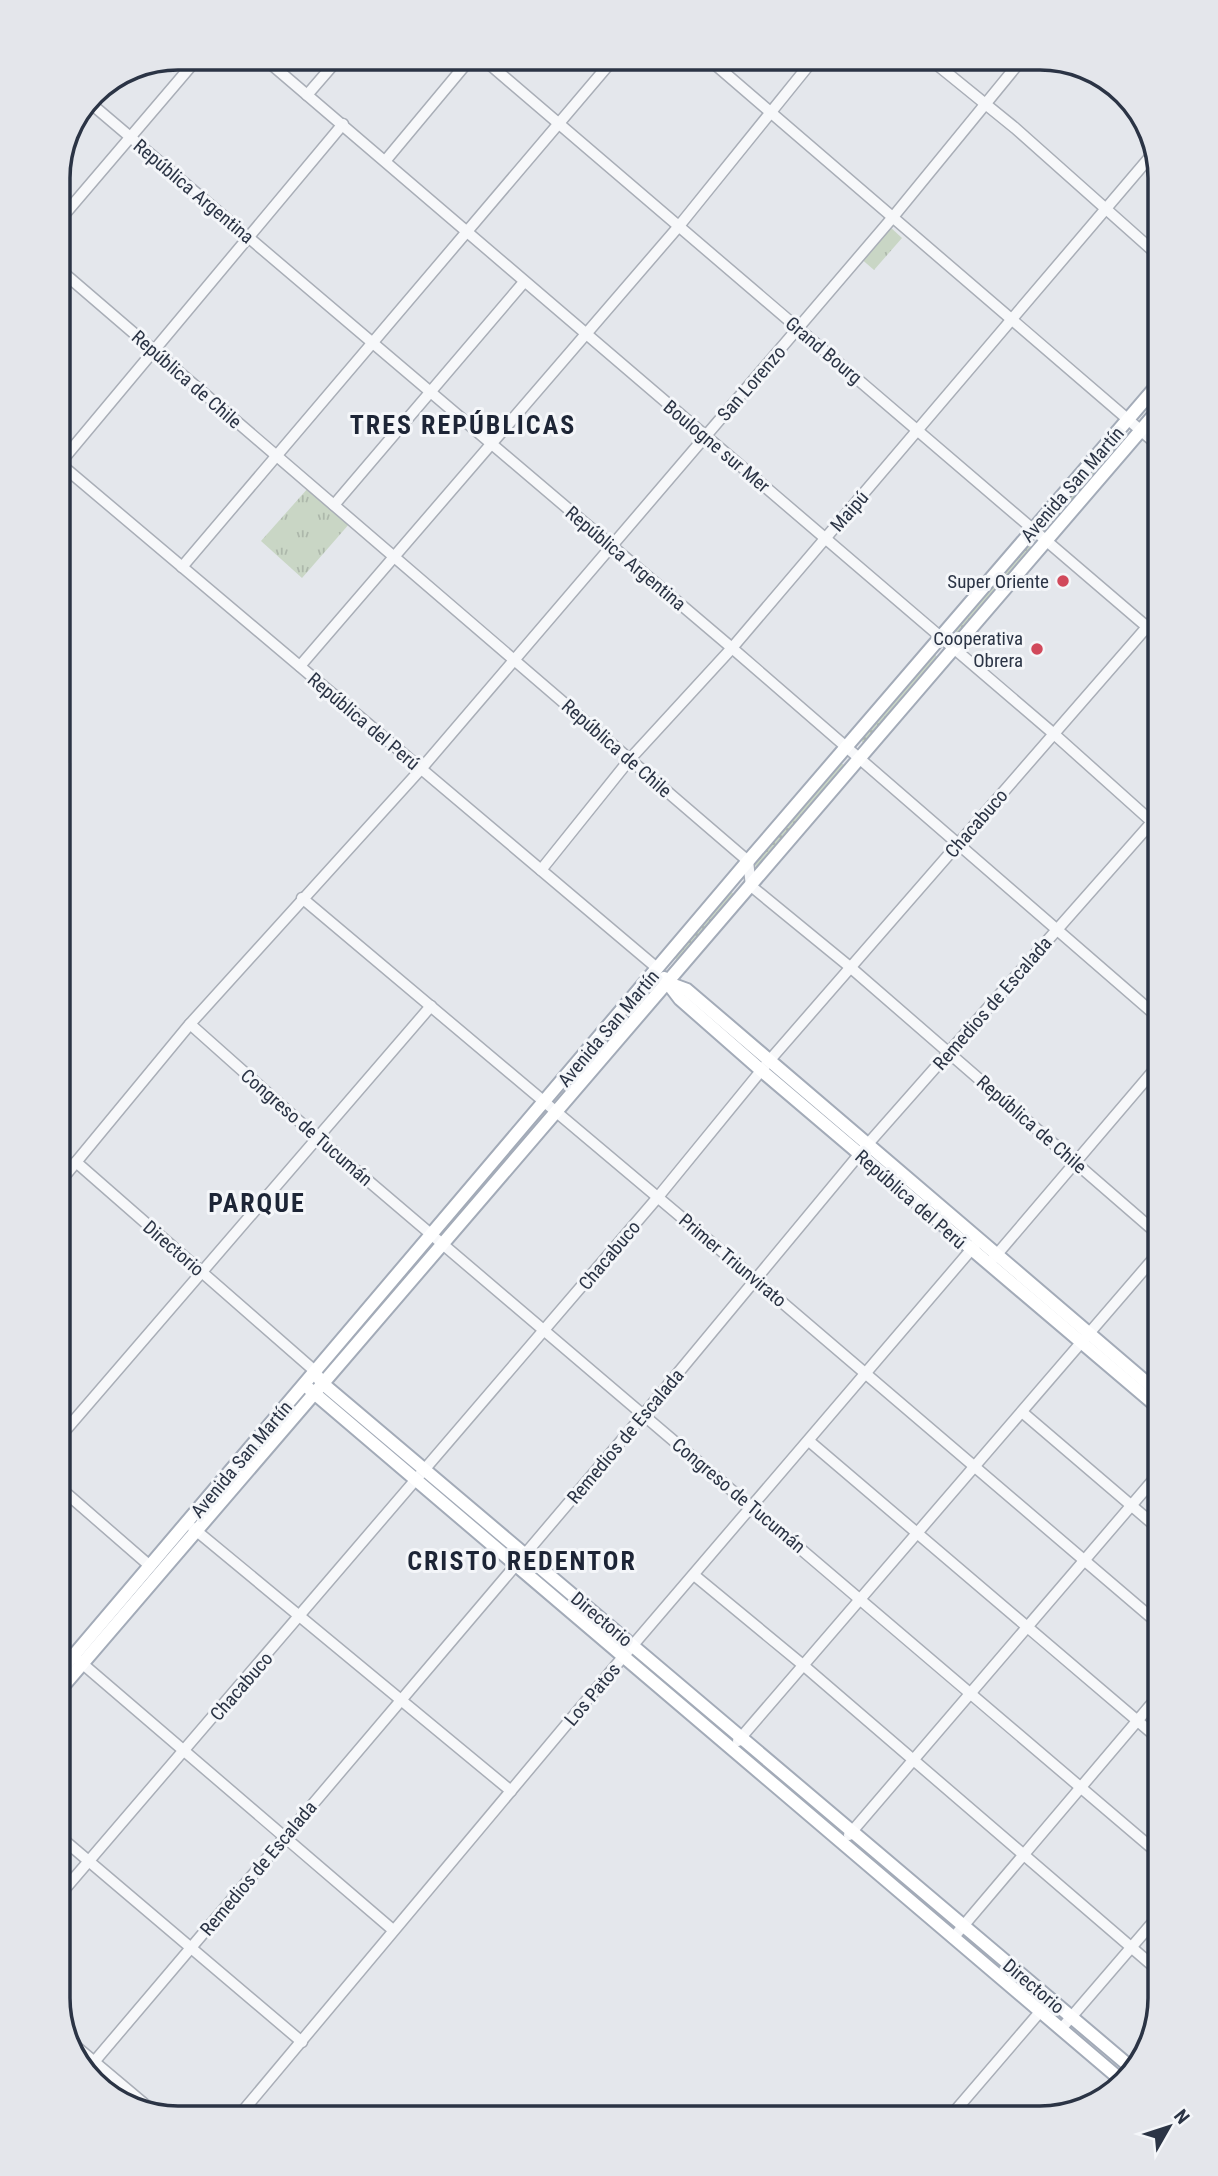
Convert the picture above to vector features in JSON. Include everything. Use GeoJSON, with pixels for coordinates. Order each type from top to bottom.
{"type":"FeatureCollection","features":[{"type":"Feature","properties":{"kind":"main road","name":"Avenida San Martín"},"geometry":{"type":"LineString","coordinates":[[551,1107],[657,968],[1148,396]]}},
{"type":"Feature","properties":{"kind":"main road","name":"Avenida San Martín"},"geometry":{"type":"LineString","coordinates":[[70,1666],[78,1660],[551,1107],[668,983],[1148,423]]}},
{"type":"Feature","properties":{"kind":"main road","name":"República del Perú"},"geometry":{"type":"LineString","coordinates":[[657,968],[680,999],[766,1066],[1085,1338],[1148,1385]]}},
{"type":"Feature","properties":{"kind":"main road","name":"República del Perú"},"geometry":{"type":"LineString","coordinates":[[1085,1338],[1148,1398]]}},
{"type":"Feature","properties":{"kind":"main road","name":"Directorio"},"geometry":{"type":"LineString","coordinates":[[314,1383],[425,1469],[1126,2063]]}},
{"type":"Feature","properties":{"kind":"main road","name":"Directorio"},"geometry":{"type":"LineString","coordinates":[[314,1383],[415,1481],[1115,2075]]}},
{"type":"Feature","properties":{"kind":"main road","name":"Avenida San Martín"},"geometry":{"type":"LineString","coordinates":[[70,1673],[150,1566],[192,1527]]}},
{"type":"Feature","properties":{"kind":"street"},"geometry":{"type":"LineString","coordinates":[[70,208],[188,70]]}},
{"type":"Feature","properties":{"kind":"street","name":"Boulogne sur Mer"},"geometry":{"type":"LineString","coordinates":[[278,70],[1054,734],[1148,819]]}},
{"type":"Feature","properties":{"kind":"street"},"geometry":{"type":"LineString","coordinates":[[307,95],[329,70]]}},
{"type":"Feature","properties":{"kind":"street"},"geometry":{"type":"LineString","coordinates":[[386,160],[461,70]]}},
{"type":"Feature","properties":{"kind":"street","name":"Grand Bourg"},"geometry":{"type":"LineString","coordinates":[[496,70],[1148,627]]}},
{"type":"Feature","properties":{"kind":"street"},"geometry":{"type":"LineString","coordinates":[[182,567],[604,70]]}},
{"type":"Feature","properties":{"kind":"street"},"geometry":{"type":"LineString","coordinates":[[721,70],[1148,437]]}},
{"type":"Feature","properties":{"kind":"street"},"geometry":{"type":"LineString","coordinates":[[300,666],[679,226],[805,70]]}},
{"type":"Feature","properties":{"kind":"street"},"geometry":{"type":"LineString","coordinates":[[943,70],[1015,128],[1148,247]]}},
{"type":"Feature","properties":{"kind":"street","name":"San Lorenzo"},"geometry":{"type":"LineString","coordinates":[[302,898],[421,769],[893,217],[1014,70]]}},
{"type":"Feature","properties":{"kind":"street","name":"República Argentina"},"geometry":{"type":"LineString","coordinates":[[96,108],[732,648],[1148,1008]]}},
{"type":"Feature","properties":{"kind":"street"},"geometry":{"type":"LineString","coordinates":[[70,450],[155,352],[247,236],[343,124]]}},
{"type":"Feature","properties":{"kind":"street","name":"Maipú"},"geometry":{"type":"LineString","coordinates":[[541,870],[630,759],[732,648],[1146,161]]}},
{"type":"Feature","properties":{"kind":"street","name":"República de Chile"},"geometry":{"type":"LineString","coordinates":[[70,278],[748,861]]}},
{"type":"Feature","properties":{"kind":"street"},"geometry":{"type":"LineString","coordinates":[[334,505],[524,282]]}},
{"type":"Feature","properties":{"kind":"street","name":"República del Perú"},"geometry":{"type":"LineString","coordinates":[[70,472],[657,968]]}},
{"type":"Feature","properties":{"kind":"street","name":"Chacabuco"},"geometry":{"type":"LineString","coordinates":[[70,1883],[659,1197],[850,967],[1148,627]]}},
{"type":"Feature","properties":{"kind":"street","name":"Remedios de Escalada"},"geometry":{"type":"LineString","coordinates":[[94,2062],[644,1414],[864,1149],[950,1054],[1056,928],[1148,834]]}},
{"type":"Feature","properties":{"kind":"street"},"geometry":{"type":"LineString","coordinates":[[748,861],[751,886]]}},
{"type":"Feature","properties":{"kind":"street","name":"República de Chile"},"geometry":{"type":"LineString","coordinates":[[751,886],[850,967],[1148,1225]]}},
{"type":"Feature","properties":{"kind":"street"},"geometry":{"type":"LineString","coordinates":[[70,1169],[190,1024],[302,898]]}},
{"type":"Feature","properties":{"kind":"street","name":"Primer Triunvirato"},"geometry":{"type":"LineString","coordinates":[[302,898],[659,1197],[1148,1615]]}},
{"type":"Feature","properties":{"kind":"street"},"geometry":{"type":"LineString","coordinates":[[70,1425],[431,1006]]}},
{"type":"Feature","properties":{"kind":"street","name":"Congreso de Tucumán"},"geometry":{"type":"LineString","coordinates":[[190,1024],[318,1138],[1148,1845]]}},
{"type":"Feature","properties":{"kind":"street"},"geometry":{"type":"LineString","coordinates":[[992,1260],[1148,1077]]}},
{"type":"Feature","properties":{"kind":"street","name":"Directorio"},"geometry":{"type":"LineString","coordinates":[[76,1162],[202,1274],[314,1383]]}},
{"type":"Feature","properties":{"kind":"street","name":"Los Patos"},"geometry":{"type":"LineString","coordinates":[[247,2106],[622,1658],[866,1375],[974,1245]]}},
{"type":"Feature","properties":{"kind":"street"},"geometry":{"type":"LineString","coordinates":[[730,1749],[1148,1265]]}},
{"type":"Feature","properties":{"kind":"street"},"geometry":{"type":"LineString","coordinates":[[1022,1412],[1148,1520]]}},
{"type":"Feature","properties":{"kind":"street"},"geometry":{"type":"LineString","coordinates":[[809,1441],[1148,1730]]}},
{"type":"Feature","properties":{"kind":"street"},"geometry":{"type":"LineString","coordinates":[[842,1844],[1148,1487]]}},
{"type":"Feature","properties":{"kind":"street"},"geometry":{"type":"LineString","coordinates":[[70,1496],[150,1566]]}},
{"type":"Feature","properties":{"kind":"street"},"geometry":{"type":"LineString","coordinates":[[192,1527],[511,1791]]}},
{"type":"Feature","properties":{"kind":"street"},"geometry":{"type":"LineString","coordinates":[[694,1575],[1148,1961]]}},
{"type":"Feature","properties":{"kind":"street"},"geometry":{"type":"LineString","coordinates":[[78,1660],[393,1930]]}},
{"type":"Feature","properties":{"kind":"street"},"geometry":{"type":"LineString","coordinates":[[953,1938],[1148,1709]]}},
{"type":"Feature","properties":{"kind":"street"},"geometry":{"type":"LineString","coordinates":[[70,1845],[302,2042]]}},
{"type":"Feature","properties":{"kind":"street"},"geometry":{"type":"LineString","coordinates":[[1061,2029],[1148,1928]]}},
{"type":"Feature","properties":{"kind":"street"},"geometry":{"type":"LineString","coordinates":[[959,2106],[1051,1999]]}},
{"type":"Feature","properties":{"kind":"street"},"geometry":{"type":"LineString","coordinates":[[86,2055],[137,2098]]}},
{"type":"Feature","properties":{"kind":"green space"},"geometry":{"type":"Polygon","coordinates":[[[888,225],[902,238],[874,270],[859,257],[888,225]]]}},
{"type":"Feature","properties":{"kind":"green space"},"geometry":{"type":"Polygon","coordinates":[[[1122,435],[1127,439],[1053,524],[1050,523],[1050,519],[1122,435]]]}},
{"type":"Feature","properties":{"kind":"green space"},"geometry":{"type":"Polygon","coordinates":[[[309,487],[350,523],[302,578],[261,541],[309,487]]]}},
{"type":"Feature","properties":{"kind":"green space"},"geometry":{"type":"Polygon","coordinates":[[[1028,544],[1032,548],[960,632],[956,632],[955,629],[1028,544]]]}},
{"type":"Feature","properties":{"kind":"green space"},"geometry":{"type":"Polygon","coordinates":[[[934,654],[938,658],[865,743],[862,742],[861,739],[934,654]]]}},
{"type":"Feature","properties":{"kind":"green space"},"geometry":{"type":"Polygon","coordinates":[[[841,763],[846,766],[756,869],[755,864],[841,763]]]}},
{"type":"Feature","properties":{"kind":"green space"},"geometry":{"type":"Polygon","coordinates":[[[730,892],[736,894],[676,960],[675,956],[730,892]]]}},
{"type":"Feature","properties":{"kind":"green space"},"geometry":{"type":"Polygon","coordinates":[[[748,1752],[836,1825],[834,1828],[746,1755],[748,1752]]]}},
{"type":"Feature","properties":{"kind":"green space"},"geometry":{"type":"Polygon","coordinates":[[[860,1846],[943,1919],[941,1922],[858,1849],[860,1846]]]}},
{"type":"Feature","properties":{"kind":"green space"},"geometry":{"type":"Polygon","coordinates":[[[967,1940],[1043,2001],[1040,2004],[965,1943],[967,1940]]]}},
{"type":"Feature","properties":{"kind":"place","name":"Super Oriente"},"geometry":{"type":"Point","coordinates":[1063,581]}},
{"type":"Feature","properties":{"kind":"place","name":"Cooperativa Obrera"},"geometry":{"type":"Point","coordinates":[1037,649]}},
{"type":"Feature","properties":{"kind":"district","name":"TRES REPÚBLICAS"},"geometry":{"type":"Point","coordinates":[463,425]}},
{"type":"Feature","properties":{"kind":"district","name":"PARQUE"},"geometry":{"type":"Point","coordinates":[257,1203]}},
{"type":"Feature","properties":{"kind":"district","name":"CRISTO REDENTOR"},"geometry":{"type":"Point","coordinates":[522,1561]}}]}
